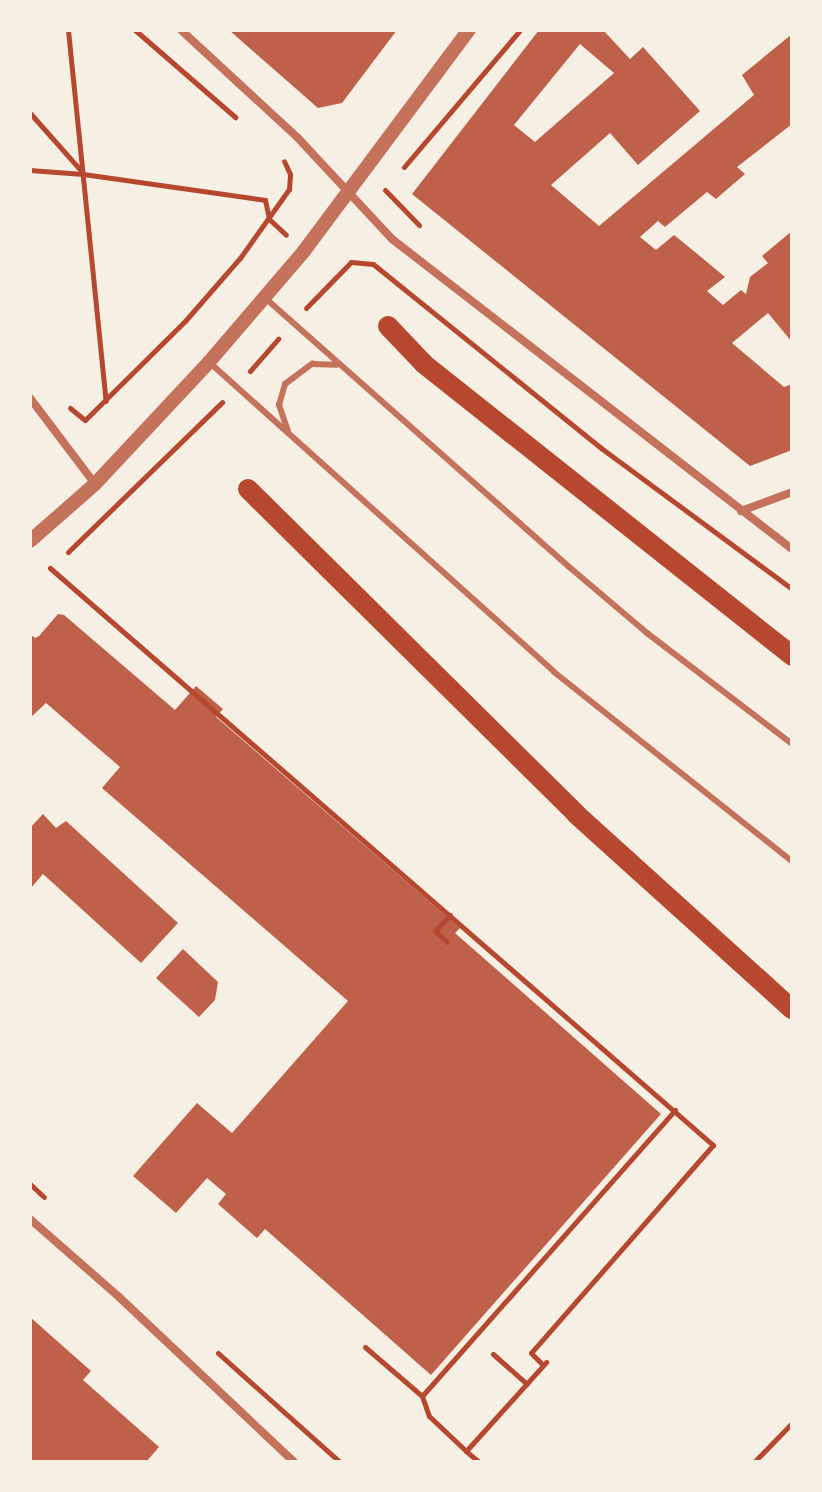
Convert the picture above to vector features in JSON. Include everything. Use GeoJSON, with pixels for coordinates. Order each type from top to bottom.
{"type":"FeatureCollection","features":[{"type":"Feature","properties":{"kind":"main road"},"geometry":{"type":"LineString","coordinates":[[388,326],[436,374],[792,656]]}},
{"type":"Feature","properties":{"kind":"main road"},"geometry":{"type":"LineString","coordinates":[[248,489],[576,814],[792,1009]]}},
{"type":"Feature","properties":{"kind":"street"},"geometry":{"type":"LineString","coordinates":[[181,30],[297,137],[407,251],[792,549]]}},
{"type":"Feature","properties":{"kind":"street"},"geometry":{"type":"LineString","coordinates":[[30,541],[95,484],[209,362],[304,251],[469,30]]}},
{"type":"Feature","properties":{"kind":"street"},"geometry":{"type":"LineString","coordinates":[[30,398],[95,484]]}},
{"type":"Feature","properties":{"kind":"street"},"geometry":{"type":"LineString","coordinates":[[741,511],[792,492]]}},
{"type":"Feature","properties":{"kind":"street"},"geometry":{"type":"LineString","coordinates":[[30,1219],[119,1297],[294,1462]]}},
{"type":"Feature","properties":{"kind":"lane"},"geometry":{"type":"LineString","coordinates":[[263,297],[647,633],[792,744]]}},
{"type":"Feature","properties":{"kind":"lane"},"geometry":{"type":"LineString","coordinates":[[209,362],[554,672],[792,861]]}},
{"type":"Feature","properties":{"kind":"lane"},"geometry":{"type":"LineString","coordinates":[[293,438],[280,414],[280,395],[285,384],[312,364],[334,364],[346,371]]}},
{"type":"Feature","properties":{"kind":"path"},"geometry":{"type":"LineString","coordinates":[[68,30],[106,401]]}},
{"type":"Feature","properties":{"kind":"path"},"geometry":{"type":"LineString","coordinates":[[135,30],[245,125]]}},
{"type":"Feature","properties":{"kind":"path"},"geometry":{"type":"LineString","coordinates":[[423,230],[384,191],[520,30]]}},
{"type":"Feature","properties":{"kind":"path"},"geometry":{"type":"LineString","coordinates":[[30,113],[83,174]]}},
{"type":"Feature","properties":{"kind":"path"},"geometry":{"type":"LineString","coordinates":[[59,400],[85,420],[185,321],[269,219],[289,189],[290,174],[276,152]]}},
{"type":"Feature","properties":{"kind":"path"},"geometry":{"type":"LineString","coordinates":[[30,170],[83,174],[265,200],[269,219]]}},
{"type":"Feature","properties":{"kind":"path"},"geometry":{"type":"LineString","coordinates":[[333,278],[351,262],[373,264],[601,448],[792,589]]}},
{"type":"Feature","properties":{"kind":"path"},"geometry":{"type":"LineString","coordinates":[[68,552],[223,402]]}},
{"type":"Feature","properties":{"kind":"path"},"geometry":{"type":"LineString","coordinates":[[50,568],[713,1145],[531,1353],[545,1364],[466,1451]]}},
{"type":"Feature","properties":{"kind":"path"},"geometry":{"type":"LineString","coordinates":[[447,942],[435,931],[450,915]]}},
{"type":"Feature","properties":{"kind":"path"},"geometry":{"type":"LineString","coordinates":[[422,1396],[675,1110]]}},
{"type":"Feature","properties":{"kind":"path"},"geometry":{"type":"LineString","coordinates":[[365,1347],[422,1396],[429,1416],[479,1462]]}},
{"type":"Feature","properties":{"kind":"path"},"geometry":{"type":"LineString","coordinates":[[493,1354],[527,1384]]}},
{"type":"Feature","properties":{"kind":"path"},"geometry":{"type":"LineString","coordinates":[[754,1462],[792,1423]]}},
{"type":"Feature","properties":{"kind":"building"},"geometry":{"type":"Polygon","coordinates":[[[229,30],[397,30],[342,103],[318,108],[229,30]]]}},
{"type":"Feature","properties":{"kind":"building"},"geometry":{"type":"Polygon","coordinates":[[[539,30],[603,30],[630,59],[643,47],[700,111],[638,165],[610,133],[551,185],[599,226],[754,95],[742,75],[792,34],[792,124],[737,167],[745,174],[716,199],[707,192],[665,227],[658,221],[640,237],[656,250],[674,235],[695,252],[725,277],[707,291],[723,305],[741,290],[746,294],[750,277],[768,263],[762,256],[792,231],[792,342],[768,313],[732,343],[784,387],[792,384],[792,450],[750,466],[412,194],[539,30]],[[580,44],[514,125],[535,142],[614,73],[580,44]]]}},
{"type":"Feature","properties":{"kind":"building"},"geometry":{"type":"Polygon","coordinates":[[[58,614],[64,615],[175,710],[196,686],[223,709],[216,717],[460,928],[455,933],[661,1114],[431,1375],[265,1229],[257,1238],[218,1204],[226,1194],[207,1178],[176,1213],[133,1176],[197,1103],[232,1133],[348,1001],[102,788],[120,767],[46,703],[30,718],[30,634],[35,638],[39,636],[58,614]]]}},
{"type":"Feature","properties":{"kind":"building"},"geometry":{"type":"Polygon","coordinates":[[[43,814],[56,828],[66,821],[178,923],[141,963],[43,874],[30,889],[30,828],[43,814]]]}},
{"type":"Feature","properties":{"kind":"building"},"geometry":{"type":"Polygon","coordinates":[[[183,949],[218,982],[215,1000],[199,1017],[156,978],[183,949]]]}},
{"type":"Feature","properties":{"kind":"building"},"geometry":{"type":"Polygon","coordinates":[[[30,1317],[91,1371],[83,1380],[159,1447],[146,1462],[30,1462],[30,1317]]]}}]}
